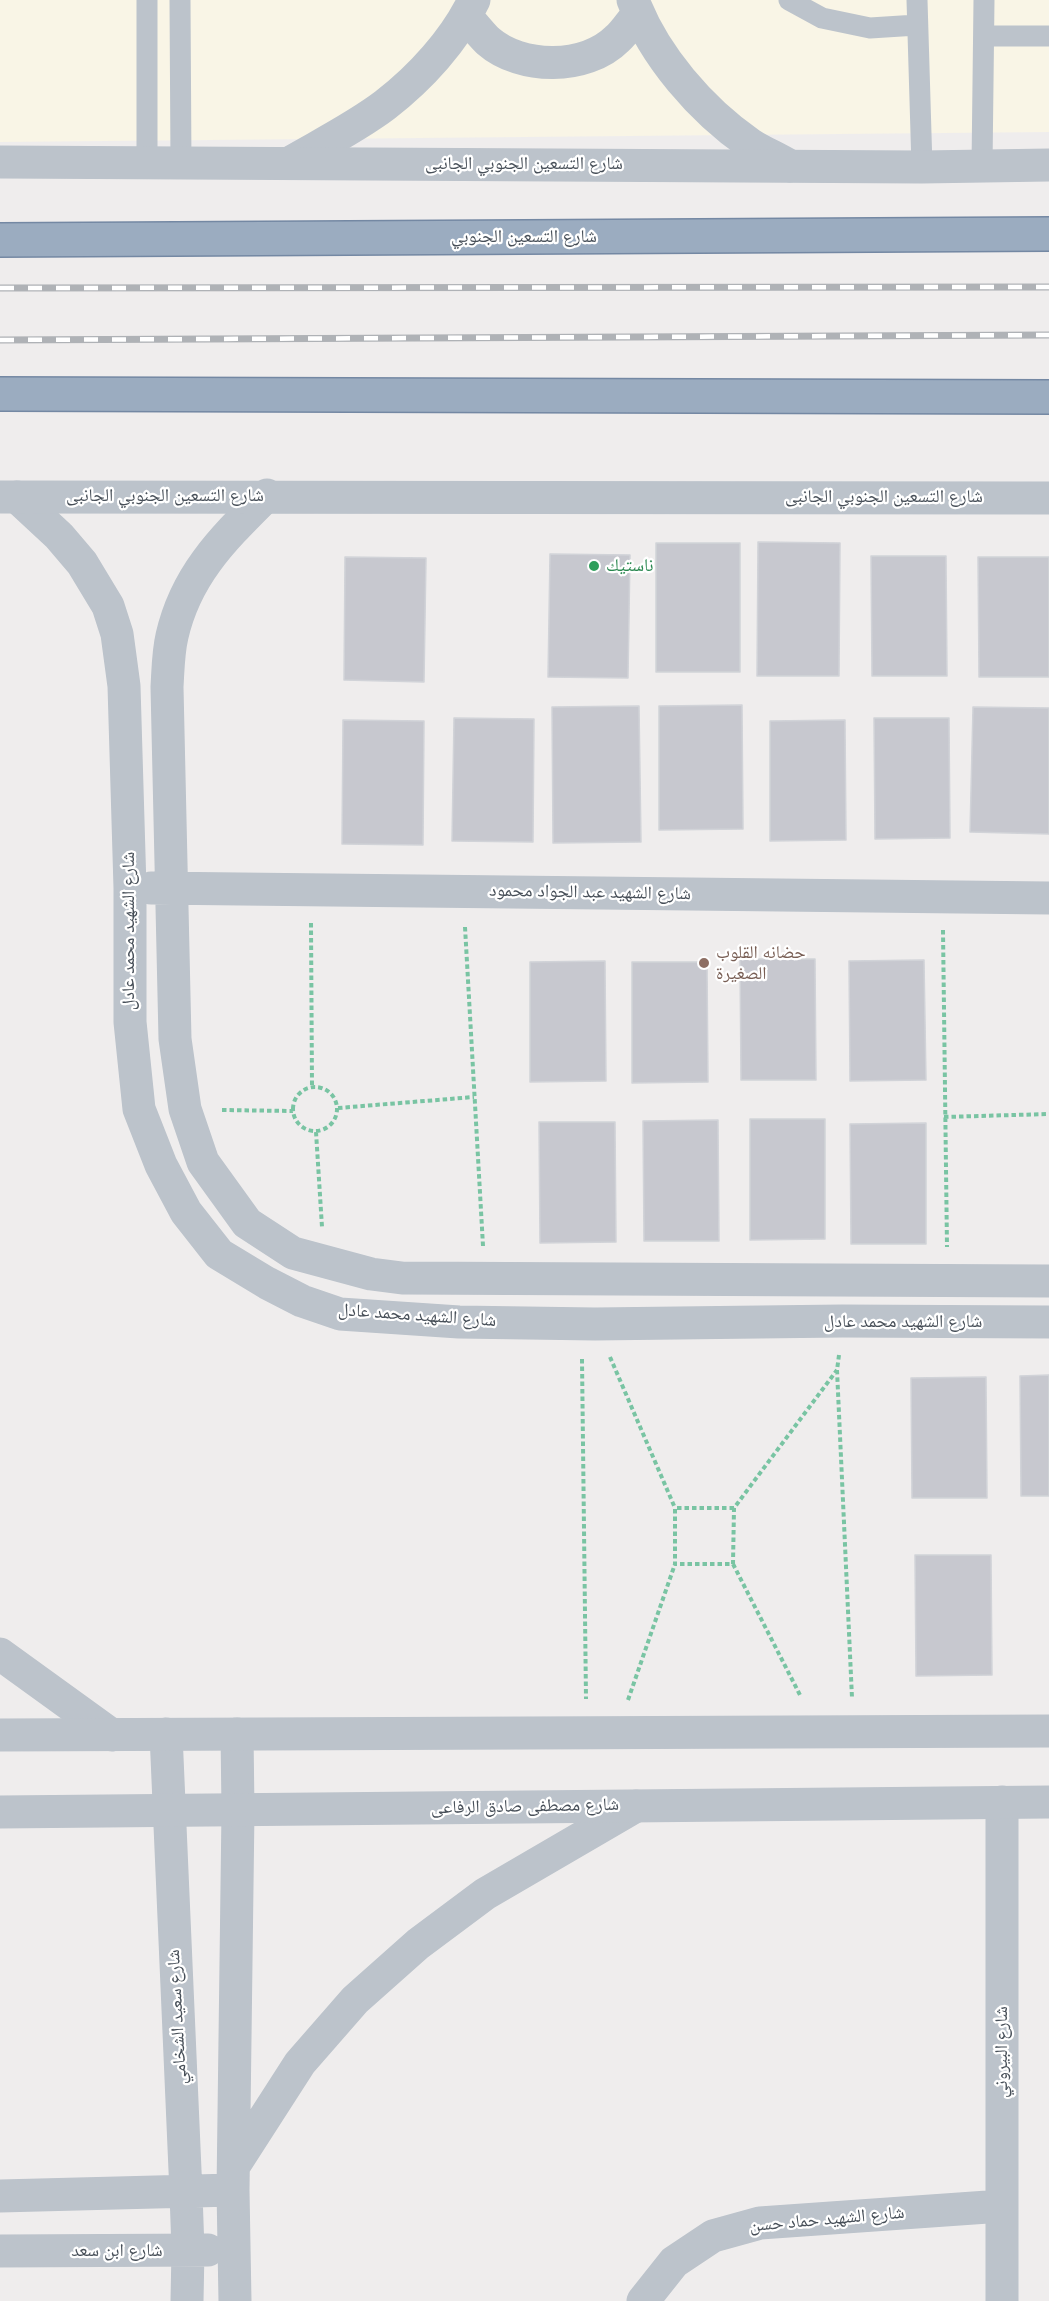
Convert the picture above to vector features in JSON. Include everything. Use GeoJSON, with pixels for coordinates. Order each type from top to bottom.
{"type":"FeatureCollection","features":[{"type":"Feature","properties":{"kind":"highway","name":"شارع التسعين الجنوبي"},"geometry":{"type":"LineString","coordinates":[[0,240],[1049,234]]}},
{"type":"Feature","properties":{"kind":"highway"},"geometry":{"type":"LineString","coordinates":[[0,394],[1049,397]]}},
{"type":"Feature","properties":{"kind":"street"},"geometry":{"type":"LineString","coordinates":[[291,162],[385,105],[430,64],[470,8],[489,42],[519,59],[553,64],[587,58],[616,41],[635,7],[674,72],[715,117],[751,145],[790,166]]}},
{"type":"Feature","properties":{"kind":"street","name":"شارع التسعين الجنوبي الجانبى"},"geometry":{"type":"LineString","coordinates":[[0,162],[922,167],[1049,165]]}},
{"type":"Feature","properties":{"kind":"street","name":"شارع التسعين الجنوبي الجانبى"},"geometry":{"type":"LineString","coordinates":[[8,497],[267,495],[1049,498]]}},
{"type":"Feature","properties":{"kind":"street","name":"شارع الشهيد محمد عادل"},"geometry":{"type":"LineString","coordinates":[[267,495],[225,537],[201,567],[185,596],[172,637],[167,687],[175,1039],[185,1109],[203,1162],[247,1223],[293,1253],[371,1274],[402,1278],[1049,1281]]}},
{"type":"Feature","properties":{"kind":"street","name":"شارع الشهيد محمد عادل"},"geometry":{"type":"LineString","coordinates":[[8,497],[59,536],[82,562],[108,606],[117,634],[124,686],[130,888],[130,1022],[139,1109],[161,1166],[181,1202],[219,1254],[302,1301],[340,1314],[459,1322],[588,1324],[752,1324],[842,1321],[1049,1322]]}},
{"type":"Feature","properties":{"kind":"street","name":"شارع الشهيد عبد الجواد محمود"},"geometry":{"type":"LineString","coordinates":[[130,888],[1049,898]]}},
{"type":"Feature","properties":{"kind":"street"},"geometry":{"type":"LineString","coordinates":[[750,1280],[752,1324]]}},
{"type":"Feature","properties":{"kind":"street"},"geometry":{"type":"LineString","coordinates":[[0,1654],[112,1734]]}},
{"type":"Feature","properties":{"kind":"street"},"geometry":{"type":"LineString","coordinates":[[0,1735],[1049,1731]]}},
{"type":"Feature","properties":{"kind":"street","name":"شارع سعيد الشخامي"},"geometry":{"type":"LineString","coordinates":[[166,1734],[186,2193],[187,2301]]}},
{"type":"Feature","properties":{"kind":"street"},"geometry":{"type":"LineString","coordinates":[[235,2301],[233,2178],[237,1734]]}},
{"type":"Feature","properties":{"kind":"street","name":"شارع البيروني"},"geometry":{"type":"LineString","coordinates":[[1002,1802],[1002,2301]]}},
{"type":"Feature","properties":{"kind":"street","name":"شارع مصطفى صادق الرفاعى"},"geometry":{"type":"LineString","coordinates":[[0,1812],[1049,1802]]}},
{"type":"Feature","properties":{"kind":"street"},"geometry":{"type":"LineString","coordinates":[[0,2196],[186,2193],[233,2178],[300,2063],[355,2000],[418,1944],[485,1894],[636,1806]]}},
{"type":"Feature","properties":{"kind":"street","name":"شارع الشهيد حماد حسن"},"geometry":{"type":"LineString","coordinates":[[643,2301],[674,2262],[713,2236],[760,2223],[1002,2206]]}},
{"type":"Feature","properties":{"kind":"street","name":"شارع ابن سعد"},"geometry":{"type":"LineString","coordinates":[[0,2251],[235,2250]]}},
{"type":"Feature","properties":{"kind":"lane"},"geometry":{"type":"LineString","coordinates":[[147,0],[147,164]]}},
{"type":"Feature","properties":{"kind":"lane"},"geometry":{"type":"LineString","coordinates":[[180,0],[181,164]]}},
{"type":"Feature","properties":{"kind":"lane"},"geometry":{"type":"LineString","coordinates":[[789,0],[822,18],[870,28],[917,25]]}},
{"type":"Feature","properties":{"kind":"lane"},"geometry":{"type":"LineString","coordinates":[[917,0],[922,167]]}},
{"type":"Feature","properties":{"kind":"lane"},"geometry":{"type":"LineString","coordinates":[[982,166],[984,0]]}},
{"type":"Feature","properties":{"kind":"lane"},"geometry":{"type":"LineString","coordinates":[[984,36],[1049,36]]}},
{"type":"Feature","properties":{"kind":"path"},"geometry":{"type":"LineString","coordinates":[[311,890],[312,1087]]}},
{"type":"Feature","properties":{"kind":"path"},"geometry":{"type":"LineString","coordinates":[[463,892],[485,1279]]}},
{"type":"Feature","properties":{"kind":"path"},"geometry":{"type":"LineString","coordinates":[[943,896],[944,1117],[948,1280]]}},
{"type":"Feature","properties":{"kind":"path"},"geometry":{"type":"LineString","coordinates":[[312,1087],[320,1087],[332,1094],[338,1108],[332,1124],[316,1132],[300,1126],[293,1111],[298,1095],[312,1087]]}},
{"type":"Feature","properties":{"kind":"path"},"geometry":{"type":"LineString","coordinates":[[338,1108],[474,1097]]}},
{"type":"Feature","properties":{"kind":"path"},"geometry":{"type":"LineString","coordinates":[[185,1109],[293,1111]]}},
{"type":"Feature","properties":{"kind":"path"},"geometry":{"type":"LineString","coordinates":[[944,1117],[1049,1114]]}},
{"type":"Feature","properties":{"kind":"path"},"geometry":{"type":"LineString","coordinates":[[316,1132],[325,1262]]}},
{"type":"Feature","properties":{"kind":"path"},"geometry":{"type":"LineString","coordinates":[[842,1321],[837,1370],[854,1732]]}},
{"type":"Feature","properties":{"kind":"path"},"geometry":{"type":"LineString","coordinates":[[588,1324],[675,1508],[675,1564],[602,1732]]}},
{"type":"Feature","properties":{"kind":"path"},"geometry":{"type":"LineString","coordinates":[[588,1324],[602,1732]]}},
{"type":"Feature","properties":{"kind":"path"},"geometry":{"type":"LineString","coordinates":[[819,1732],[733,1564],[734,1508],[837,1370]]}},
{"type":"Feature","properties":{"kind":"path"},"geometry":{"type":"LineString","coordinates":[[675,1508],[734,1508]]}},
{"type":"Feature","properties":{"kind":"path"},"geometry":{"type":"LineString","coordinates":[[675,1564],[733,1564]]}},
{"type":"Feature","properties":{"kind":"shaded area"},"geometry":{"type":"Polygon","coordinates":[[[0,0],[1049,0],[1049,132],[0,142],[0,0]]]}},
{"type":"Feature","properties":{"kind":"building"},"geometry":{"type":"Polygon","coordinates":[[[758,542],[840,543],[839,676],[757,676],[758,542]]]}},
{"type":"Feature","properties":{"kind":"building"},"geometry":{"type":"Polygon","coordinates":[[[656,543],[740,543],[740,672],[656,672],[656,543]]]}},
{"type":"Feature","properties":{"kind":"building"},"geometry":{"type":"Polygon","coordinates":[[[550,554],[630,555],[628,678],[548,677],[550,554]]]}},
{"type":"Feature","properties":{"kind":"building"},"geometry":{"type":"Polygon","coordinates":[[[871,556],[946,556],[947,676],[872,676],[871,556]]]}},
{"type":"Feature","properties":{"kind":"building"},"geometry":{"type":"Polygon","coordinates":[[[345,557],[426,558],[424,682],[344,680],[345,557]]]}},
{"type":"Feature","properties":{"kind":"building"},"geometry":{"type":"Polygon","coordinates":[[[978,557],[1049,557],[1049,677],[979,677],[978,557]]]}},
{"type":"Feature","properties":{"kind":"building"},"geometry":{"type":"Polygon","coordinates":[[[742,705],[743,829],[659,830],[659,706],[742,705]]]}},
{"type":"Feature","properties":{"kind":"building"},"geometry":{"type":"Polygon","coordinates":[[[639,706],[641,842],[553,843],[552,707],[639,706]]]}},
{"type":"Feature","properties":{"kind":"building"},"geometry":{"type":"Polygon","coordinates":[[[973,707],[1049,708],[1049,834],[970,832],[973,707]]]}},
{"type":"Feature","properties":{"kind":"building"},"geometry":{"type":"Polygon","coordinates":[[[454,718],[534,719],[533,842],[452,841],[454,718]]]}},
{"type":"Feature","properties":{"kind":"building"},"geometry":{"type":"Polygon","coordinates":[[[874,718],[949,718],[950,838],[875,839],[874,718]]]}},
{"type":"Feature","properties":{"kind":"building"},"geometry":{"type":"Polygon","coordinates":[[[343,720],[424,721],[423,845],[342,844],[343,720]]]}},
{"type":"Feature","properties":{"kind":"building"},"geometry":{"type":"Polygon","coordinates":[[[845,720],[846,840],[770,841],[770,721],[845,720]]]}},
{"type":"Feature","properties":{"kind":"building"},"geometry":{"type":"Polygon","coordinates":[[[740,959],[815,959],[816,1080],[741,1080],[740,959]]]}},
{"type":"Feature","properties":{"kind":"building"},"geometry":{"type":"Polygon","coordinates":[[[924,960],[926,1080],[850,1081],[849,961],[924,960]]]}},
{"type":"Feature","properties":{"kind":"building"},"geometry":{"type":"Polygon","coordinates":[[[605,961],[606,1081],[530,1082],[530,962],[605,961]]]}},
{"type":"Feature","properties":{"kind":"building"},"geometry":{"type":"Polygon","coordinates":[[[632,962],[707,962],[708,1082],[632,1083],[632,962]]]}},
{"type":"Feature","properties":{"kind":"building"},"geometry":{"type":"Polygon","coordinates":[[[750,1119],[825,1119],[825,1239],[750,1240],[750,1119]]]}},
{"type":"Feature","properties":{"kind":"building"},"geometry":{"type":"Polygon","coordinates":[[[718,1120],[719,1241],[644,1241],[643,1121],[718,1120]]]}},
{"type":"Feature","properties":{"kind":"building"},"geometry":{"type":"Polygon","coordinates":[[[539,1122],[615,1122],[616,1242],[540,1243],[539,1122]]]}},
{"type":"Feature","properties":{"kind":"building"},"geometry":{"type":"Polygon","coordinates":[[[926,1123],[926,1244],[851,1244],[850,1124],[926,1123]]]}},
{"type":"Feature","properties":{"kind":"building"},"geometry":{"type":"Polygon","coordinates":[[[1049,1375],[1049,1496],[1021,1496],[1020,1376],[1049,1375]]]}},
{"type":"Feature","properties":{"kind":"building"},"geometry":{"type":"Polygon","coordinates":[[[986,1377],[987,1498],[912,1498],[911,1378],[986,1377]]]}},
{"type":"Feature","properties":{"kind":"building"},"geometry":{"type":"Polygon","coordinates":[[[915,1555],[991,1555],[992,1675],[916,1676],[915,1555]]]}},
{"type":"Feature","properties":{"kind":"railway"},"geometry":{"type":"LineString","coordinates":[[0,288],[1049,287]]}},
{"type":"Feature","properties":{"kind":"railway"},"geometry":{"type":"LineString","coordinates":[[0,340],[1049,335]]}},
{"type":"Feature","properties":{"kind":"place","name":"ناستيك"},"geometry":{"type":"Point","coordinates":[594,566]}},
{"type":"Feature","properties":{"kind":"place","name":"حضانه القلوب الصغيرة"},"geometry":{"type":"Point","coordinates":[704,963]}}]}
